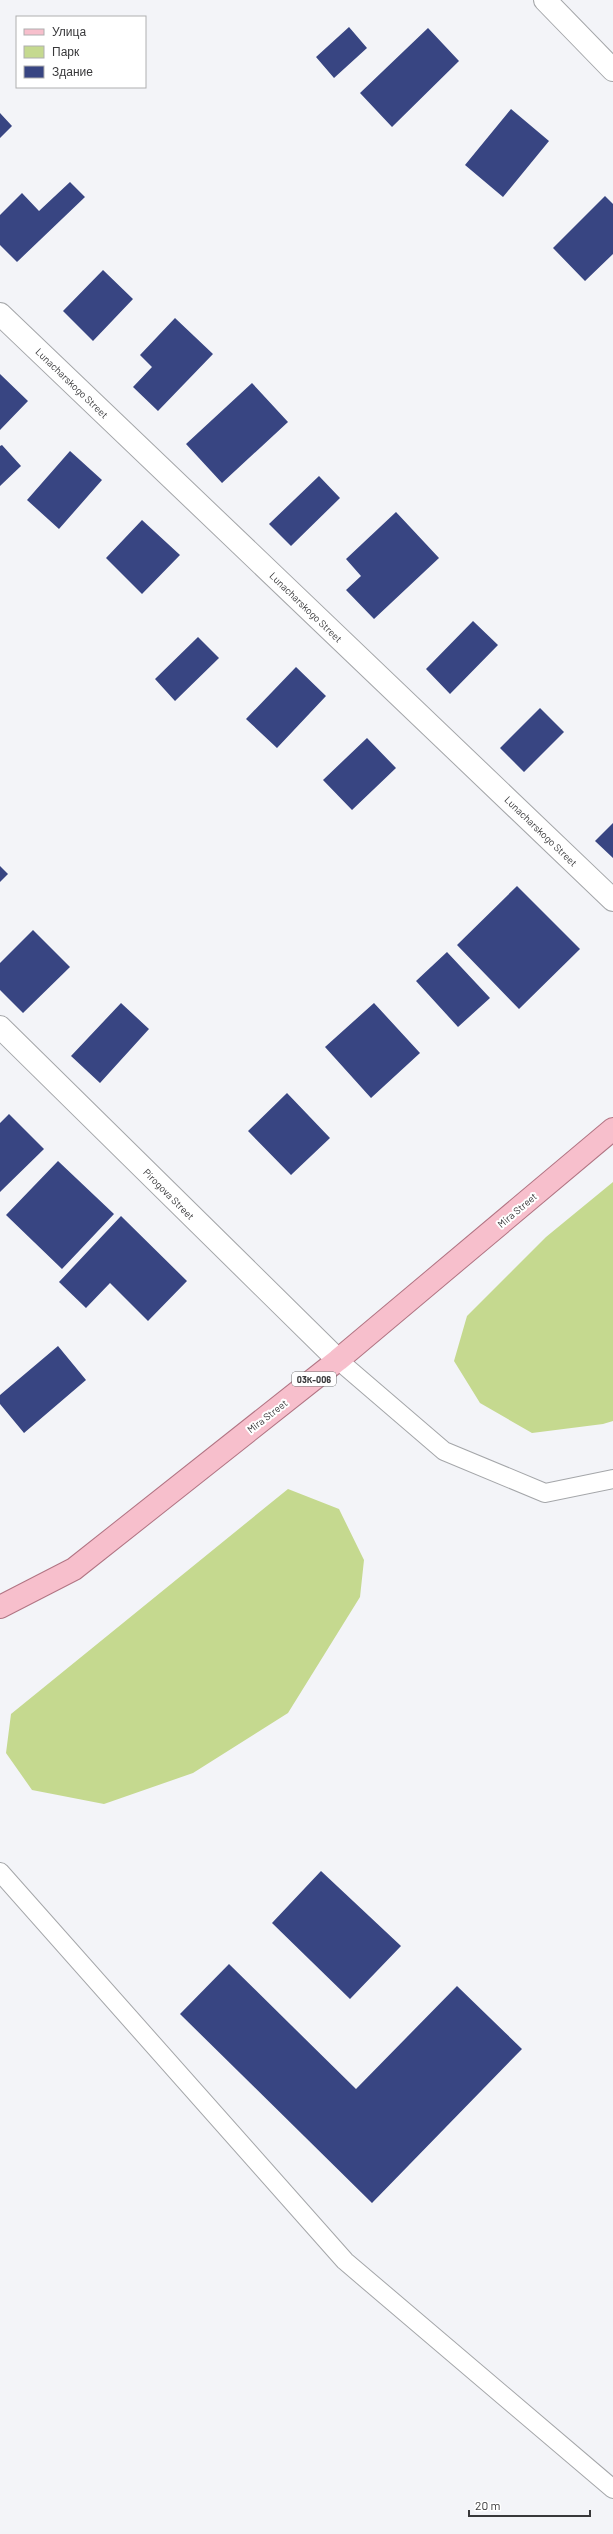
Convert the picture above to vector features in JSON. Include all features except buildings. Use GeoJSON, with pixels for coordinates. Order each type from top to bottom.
{"type":"FeatureCollection","features":[{"type":"Feature","properties":{"kind":"main road","name":"Mira Street"},"geometry":{"type":"LineString","coordinates":[[0,1607],[74,1569],[338,1360],[613,1129]]}},
{"type":"Feature","properties":{"kind":"street"},"geometry":{"type":"LineString","coordinates":[[545,0],[613,70]]}},
{"type":"Feature","properties":{"kind":"street","name":"Lunacharskogo Street"},"geometry":{"type":"LineString","coordinates":[[0,314],[613,900]]}},
{"type":"Feature","properties":{"kind":"street","name":"Pirogova Street"},"geometry":{"type":"LineString","coordinates":[[0,1027],[338,1360]]}},
{"type":"Feature","properties":{"kind":"lane"},"geometry":{"type":"LineString","coordinates":[[338,1360],[444,1451],[545,1493],[613,1479]]}},
{"type":"Feature","properties":{"kind":"lane"},"geometry":{"type":"LineString","coordinates":[[0,1872],[345,2261],[613,2489]]}},
{"type":"Feature","properties":{"kind":"green space"},"geometry":{"type":"Polygon","coordinates":[[[613,1182],[613,1421],[603,1424],[532,1433],[480,1403],[454,1361],[467,1316],[546,1237],[613,1182]]]}},
{"type":"Feature","properties":{"kind":"green space"},"geometry":{"type":"Polygon","coordinates":[[[288,1489],[339,1509],[364,1560],[360,1597],[288,1713],[193,1773],[104,1804],[32,1790],[6,1753],[11,1714],[288,1489]]]}}]}
